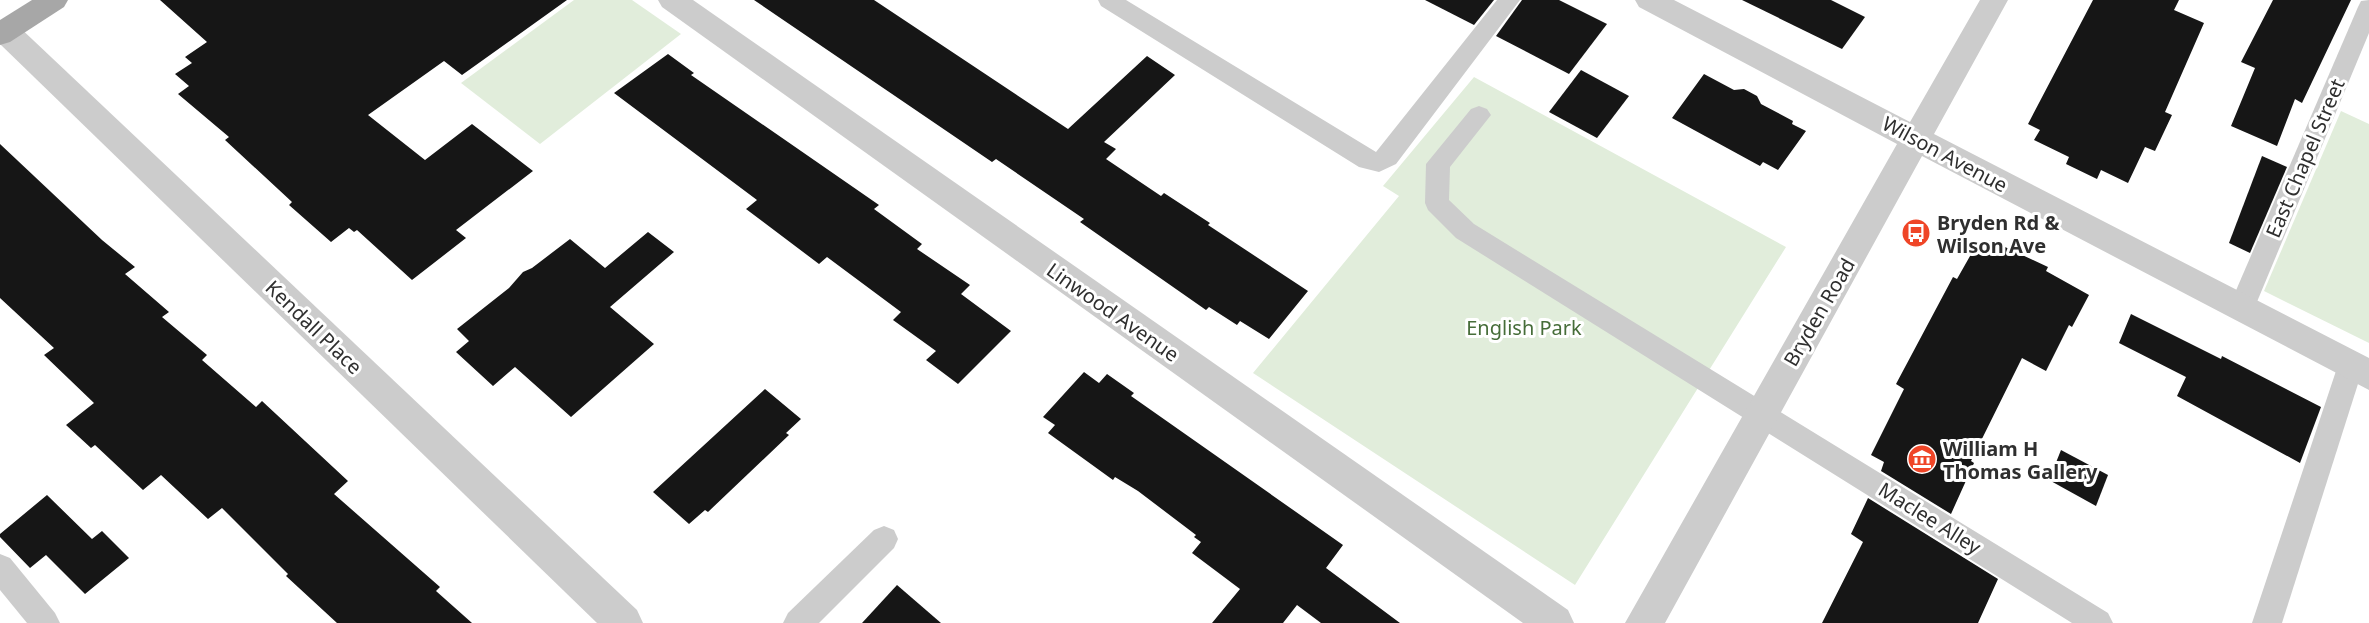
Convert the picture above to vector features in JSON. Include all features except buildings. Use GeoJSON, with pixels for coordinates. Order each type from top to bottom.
{"type":"FeatureCollection","features":[{"type":"Feature","properties":{"kind":"main road"},"geometry":{"type":"LineString","coordinates":[[2,32],[54,0]]}},
{"type":"Feature","properties":{"kind":"street","name":"Linwood Avenue"},"geometry":{"type":"LineString","coordinates":[[672,0],[1555,623]]}},
{"type":"Feature","properties":{"kind":"street","name":"Wilson Avenue"},"geometry":{"type":"LineString","coordinates":[[1648,0],[2360,370]]}},
{"type":"Feature","properties":{"kind":"street","name":"Bryden Road"},"geometry":{"type":"LineString","coordinates":[[1644,623],[1994,0]]}},
{"type":"Feature","properties":{"kind":"street","name":"Kendall Place"},"geometry":{"type":"LineString","coordinates":[[2,32],[624,623]]}},
{"type":"Feature","properties":{"kind":"lane"},"geometry":{"type":"LineString","coordinates":[[1109,0],[1367,160],[1378,162],[1388,157],[1509,0]]}},
{"type":"Feature","properties":{"kind":"lane","name":"East Chapel Street"},"geometry":{"type":"LineString","coordinates":[[2241,309],[2369,7]]}},
{"type":"Feature","properties":{"kind":"lane","name":"Maclee Alley"},"geometry":{"type":"LineString","coordinates":[[1479,115],[1438,165],[1437,203],[1465,231],[2098,623]]}},
{"type":"Feature","properties":{"kind":"lane"},"geometry":{"type":"LineString","coordinates":[[2267,623],[2360,370]]}},
{"type":"Feature","properties":{"kind":"lane"},"geometry":{"type":"LineString","coordinates":[[798,623],[884,539]]}},
{"type":"Feature","properties":{"kind":"lane"},"geometry":{"type":"LineString","coordinates":[[0,568],[45,623]]}},
{"type":"Feature","properties":{"kind":"green space"},"geometry":{"type":"Polygon","coordinates":[[[574,0],[632,0],[681,34],[540,144],[461,83],[574,0]]]}},
{"type":"Feature","properties":{"kind":"green space","name":"English Park"},"geometry":{"type":"Polygon","coordinates":[[[1474,77],[1786,247],[1575,585],[1253,373],[1399,196],[1383,186],[1474,77]]]}},
{"type":"Feature","properties":{"kind":"green space"},"geometry":{"type":"Polygon","coordinates":[[[2341,111],[2369,124],[2369,343],[2264,291],[2341,111]]]}},
{"type":"Feature","properties":{"kind":"place","name":"Bryden Rd & Wilson Ave"},"geometry":{"type":"Point","coordinates":[1916,233]}},
{"type":"Feature","properties":{"kind":"place","name":"William H Thomas Gallery"},"geometry":{"type":"Point","coordinates":[1922,459]}}]}
